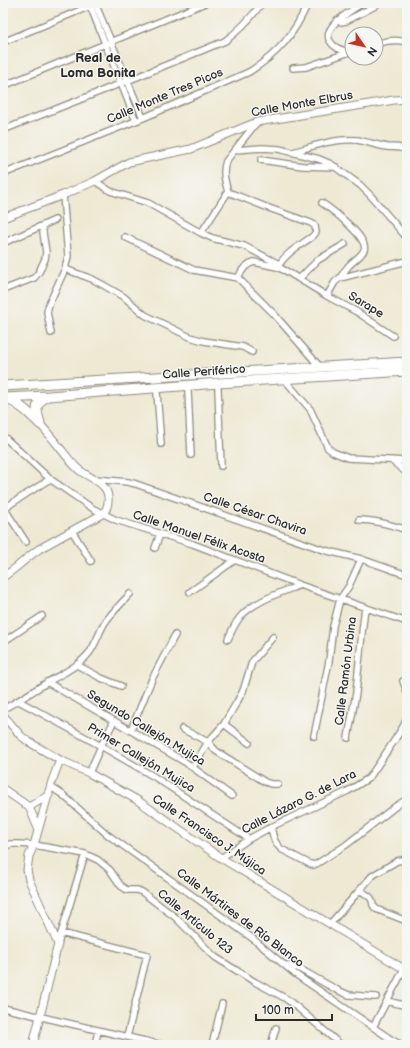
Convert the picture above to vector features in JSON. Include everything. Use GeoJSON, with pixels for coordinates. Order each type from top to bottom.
{"type":"FeatureCollection","features":[{"type":"Feature","properties":{"kind":"highway","name":"Calle Periférico"},"geometry":{"type":"LineString","coordinates":[[3,386],[407,362]]}},
{"type":"Feature","properties":{"kind":"highway","name":"Calle Periférico"},"geometry":{"type":"LineString","coordinates":[[4,398],[407,372]]}},
{"type":"Feature","properties":{"kind":"highway"},"geometry":{"type":"LineString","coordinates":[[120,390],[130,395],[218,389],[230,387],[238,382]]}},
{"type":"Feature","properties":{"kind":"highway"},"geometry":{"type":"LineString","coordinates":[[40,424],[37,407],[40,400],[48,396]]}},
{"type":"Feature","properties":{"kind":"highway"},"geometry":{"type":"LineString","coordinates":[[4,398],[18,404],[40,424]]}},
{"type":"Feature","properties":{"kind":"street"},"geometry":{"type":"LineString","coordinates":[[3,86],[205,3]]}},
{"type":"Feature","properties":{"kind":"street"},"geometry":{"type":"LineString","coordinates":[[3,130],[121,84],[225,41],[247,22],[262,3]]}},
{"type":"Feature","properties":{"kind":"street","name":"Calle Monte Tres Picos"},"geometry":{"type":"LineString","coordinates":[[3,174],[136,121],[249,72],[260,65],[282,46],[301,20],[308,3]]}},
{"type":"Feature","properties":{"kind":"street"},"geometry":{"type":"LineString","coordinates":[[344,50],[335,47],[330,39],[329,31],[338,20],[362,3]]}},
{"type":"Feature","properties":{"kind":"street"},"geometry":{"type":"LineString","coordinates":[[338,20],[340,22],[346,21],[378,3]]}},
{"type":"Feature","properties":{"kind":"street"},"geometry":{"type":"LineString","coordinates":[[94,4],[112,42],[143,118]]}},
{"type":"Feature","properties":{"kind":"street"},"geometry":{"type":"LineString","coordinates":[[3,42],[94,4]]}},
{"type":"Feature","properties":{"kind":"street"},"geometry":{"type":"LineString","coordinates":[[94,4],[106,44],[136,121]]}},
{"type":"Feature","properties":{"kind":"street"},"geometry":{"type":"LineString","coordinates":[[384,41],[401,40],[407,42]]}},
{"type":"Feature","properties":{"kind":"street"},"geometry":{"type":"LineString","coordinates":[[293,68],[306,67],[344,54]]}},
{"type":"Feature","properties":{"kind":"street","name":"Calle Monte Elbrus"},"geometry":{"type":"LineString","coordinates":[[3,218],[95,181],[129,162],[191,148],[257,122],[407,99]]}},
{"type":"Feature","properties":{"kind":"street"},"geometry":{"type":"LineString","coordinates":[[201,233],[228,192],[224,168],[229,157],[257,122]]}},
{"type":"Feature","properties":{"kind":"street"},"geometry":{"type":"LineString","coordinates":[[293,152],[330,141],[348,140],[403,148],[407,152]]}},
{"type":"Feature","properties":{"kind":"street"},"geometry":{"type":"LineString","coordinates":[[234,150],[262,148],[279,149],[319,159],[331,164],[360,185],[407,238]]}},
{"type":"Feature","properties":{"kind":"street"},"geometry":{"type":"LineString","coordinates":[[261,160],[302,166],[336,167]]}},
{"type":"Feature","properties":{"kind":"street","name":"Sarape"},"geometry":{"type":"LineString","coordinates":[[95,181],[110,191],[148,203],[212,238],[244,246],[327,296],[357,312],[393,336]]}},
{"type":"Feature","properties":{"kind":"street"},"geometry":{"type":"LineString","coordinates":[[228,192],[311,223],[315,226],[316,232],[313,236],[290,252],[278,266],[254,262],[250,263],[240,272],[238,278]]}},
{"type":"Feature","properties":{"kind":"street"},"geometry":{"type":"LineString","coordinates":[[51,333],[47,312],[49,304],[65,269],[68,256],[63,195]]}},
{"type":"Feature","properties":{"kind":"street"},"geometry":{"type":"LineString","coordinates":[[322,203],[349,225],[362,240],[364,247],[364,252],[335,282],[327,296]]}},
{"type":"Feature","properties":{"kind":"street"},"geometry":{"type":"LineString","coordinates":[[3,243],[55,220]]}},
{"type":"Feature","properties":{"kind":"street"},"geometry":{"type":"LineString","coordinates":[[3,290],[34,278],[39,272],[45,259],[46,252],[42,226]]}},
{"type":"Feature","properties":{"kind":"street"},"geometry":{"type":"LineString","coordinates":[[125,237],[194,270],[238,278],[273,313],[320,367]]}},
{"type":"Feature","properties":{"kind":"street"},"geometry":{"type":"LineString","coordinates":[[299,279],[318,260],[345,244]]}},
{"type":"Feature","properties":{"kind":"street"},"geometry":{"type":"LineString","coordinates":[[340,278],[407,261]]}},
{"type":"Feature","properties":{"kind":"street"},"geometry":{"type":"LineString","coordinates":[[65,269],[106,286],[124,297],[145,316],[190,337],[204,341],[243,347],[252,352]]}},
{"type":"Feature","properties":{"kind":"street"},"geometry":{"type":"LineString","coordinates":[[284,379],[310,409],[328,448],[333,452],[348,458],[407,462]]}},
{"type":"Feature","properties":{"kind":"street"},"geometry":{"type":"LineString","coordinates":[[218,389],[221,466]]}},
{"type":"Feature","properties":{"kind":"street"},"geometry":{"type":"LineString","coordinates":[[188,391],[191,456]]}},
{"type":"Feature","properties":{"kind":"street"},"geometry":{"type":"LineString","coordinates":[[157,393],[161,444]]}},
{"type":"Feature","properties":{"kind":"street"},"geometry":{"type":"LineString","coordinates":[[3,577],[13,571],[38,549],[104,514],[107,509],[108,498],[104,487],[72,463],[40,424]]}},
{"type":"Feature","properties":{"kind":"street","name":"Calle Manuel Félix Acosta"},"geometry":{"type":"LineString","coordinates":[[3,436],[50,479],[92,508],[104,514],[193,544],[300,585],[407,622]]}},
{"type":"Feature","properties":{"kind":"street"},"geometry":{"type":"LineString","coordinates":[[3,444],[9,441]]}},
{"type":"Feature","properties":{"kind":"street"},"geometry":{"type":"LineString","coordinates":[[392,461],[407,473]]}},
{"type":"Feature","properties":{"kind":"street"},"geometry":{"type":"LineString","coordinates":[[26,542],[4,508],[50,479]]}},
{"type":"Feature","properties":{"kind":"street","name":"Calle César Chavira"},"geometry":{"type":"LineString","coordinates":[[95,479],[136,484],[324,550],[360,559],[407,575]]}},
{"type":"Feature","properties":{"kind":"street"},"geometry":{"type":"LineString","coordinates":[[359,520],[376,522],[407,530]]}},
{"type":"Feature","properties":{"kind":"street"},"geometry":{"type":"LineString","coordinates":[[72,531],[91,561]]}},
{"type":"Feature","properties":{"kind":"street"},"geometry":{"type":"LineString","coordinates":[[154,548],[160,534]]}},
{"type":"Feature","properties":{"kind":"street"},"geometry":{"type":"LineString","coordinates":[[314,736],[329,661],[333,626],[340,599],[349,586],[360,559]]}},
{"type":"Feature","properties":{"kind":"street"},"geometry":{"type":"LineString","coordinates":[[190,592],[235,560]]}},
{"type":"Feature","properties":{"kind":"street"},"geometry":{"type":"LineString","coordinates":[[228,639],[234,626],[242,615],[248,610],[260,602],[300,585]]}},
{"type":"Feature","properties":{"kind":"street"},"geometry":{"type":"LineString","coordinates":[[3,709],[19,701],[47,682],[77,665],[90,652],[105,623],[130,594]]}},
{"type":"Feature","properties":{"kind":"street","name":"Calle Ramón Urbina"},"geometry":{"type":"LineString","coordinates":[[348,738],[356,693],[365,607]]}},
{"type":"Feature","properties":{"kind":"street"},"geometry":{"type":"LineString","coordinates":[[3,642],[42,616]]}},
{"type":"Feature","properties":{"kind":"street"},"geometry":{"type":"LineString","coordinates":[[131,730],[152,679],[175,634]]}},
{"type":"Feature","properties":{"kind":"street"},"geometry":{"type":"LineString","coordinates":[[194,767],[208,742],[224,724],[243,691],[252,662],[273,637]]}},
{"type":"Feature","properties":{"kind":"street"},"geometry":{"type":"LineString","coordinates":[[77,665],[101,678],[121,686]]}},
{"type":"Feature","properties":{"kind":"street"},"geometry":{"type":"LineString","coordinates":[[403,681],[407,692]]}},
{"type":"Feature","properties":{"kind":"street","name":"Segundo Callejón Mujica"},"geometry":{"type":"LineString","coordinates":[[47,682],[194,767],[232,796]]}},
{"type":"Feature","properties":{"kind":"street","name":"Primer Callejón Mujica"},"geometry":{"type":"LineString","coordinates":[[19,701],[153,776],[249,839]]}},
{"type":"Feature","properties":{"kind":"street","name":"Calle Francisco J. Mújica"},"geometry":{"type":"LineString","coordinates":[[3,715],[21,736],[29,742],[137,800],[221,858],[405,969]]}},
{"type":"Feature","properties":{"kind":"street","name":"Calle Lázaro G. de Lara"},"geometry":{"type":"LineString","coordinates":[[221,858],[249,839],[271,827],[348,791],[369,778],[399,733],[407,718]]}},
{"type":"Feature","properties":{"kind":"street"},"geometry":{"type":"LineString","coordinates":[[89,773],[114,721]]}},
{"type":"Feature","properties":{"kind":"street"},"geometry":{"type":"LineString","coordinates":[[224,724],[249,743]]}},
{"type":"Feature","properties":{"kind":"street"},"geometry":{"type":"LineString","coordinates":[[182,729],[208,742],[216,751],[265,782],[278,784]]}},
{"type":"Feature","properties":{"kind":"street"},"geometry":{"type":"LineString","coordinates":[[58,944],[29,880],[27,870],[38,828],[60,760]]}},
{"type":"Feature","properties":{"kind":"street","name":"Calle Mártires de Río Blanco"},"geometry":{"type":"LineString","coordinates":[[51,786],[114,840],[248,935],[295,974],[392,1040],[402,1045]]}},
{"type":"Feature","properties":{"kind":"street"},"geometry":{"type":"LineString","coordinates":[[3,789],[29,807],[38,828]]}},
{"type":"Feature","properties":{"kind":"street"},"geometry":{"type":"LineString","coordinates":[[29,807],[49,795]]}},
{"type":"Feature","properties":{"kind":"street"},"geometry":{"type":"LineString","coordinates":[[271,827],[274,841],[277,846],[314,865],[346,845],[407,799]]}},
{"type":"Feature","properties":{"kind":"street","name":"Calle Artículo 123"},"geometry":{"type":"LineString","coordinates":[[3,848],[10,844],[34,845],[85,854],[98,860],[110,870],[121,886],[127,890],[137,890],[142,892],[175,917],[216,957],[255,982],[285,998],[341,1045]]}},
{"type":"Feature","properties":{"kind":"street"},"geometry":{"type":"LineString","coordinates":[[33,1045],[58,944],[85,854]]}},
{"type":"Feature","properties":{"kind":"street"},"geometry":{"type":"LineString","coordinates":[[330,924],[372,876],[397,861],[407,859]]}},
{"type":"Feature","properties":{"kind":"street"},"geometry":{"type":"LineString","coordinates":[[360,890],[370,897],[376,909],[404,920]]}},
{"type":"Feature","properties":{"kind":"street"},"geometry":{"type":"LineString","coordinates":[[61,933],[147,955],[127,1037]]}},
{"type":"Feature","properties":{"kind":"street"},"geometry":{"type":"LineString","coordinates":[[283,965],[298,968],[349,995],[376,997]]}},
{"type":"Feature","properties":{"kind":"street"},"geometry":{"type":"LineString","coordinates":[[373,1026],[405,969]]}},
{"type":"Feature","properties":{"kind":"street"},"geometry":{"type":"LineString","coordinates":[[387,1001],[407,1006]]}},
{"type":"Feature","properties":{"kind":"street"},"geometry":{"type":"LineString","coordinates":[[212,1045],[222,1004]]}},
{"type":"Feature","properties":{"kind":"street"},"geometry":{"type":"LineString","coordinates":[[3,1008],[162,1045]]}},
{"type":"Feature","properties":{"kind":"street"},"geometry":{"type":"LineString","coordinates":[[271,1045],[276,1028]]}},
{"type":"Feature","properties":{"kind":"street"},"geometry":{"type":"LineString","coordinates":[[94,1045],[98,1031]]}},
{"type":"Feature","properties":{"kind":"district","name":"Real de Loma Bonita"},"geometry":{"type":"Point","coordinates":[98,66]}}]}
